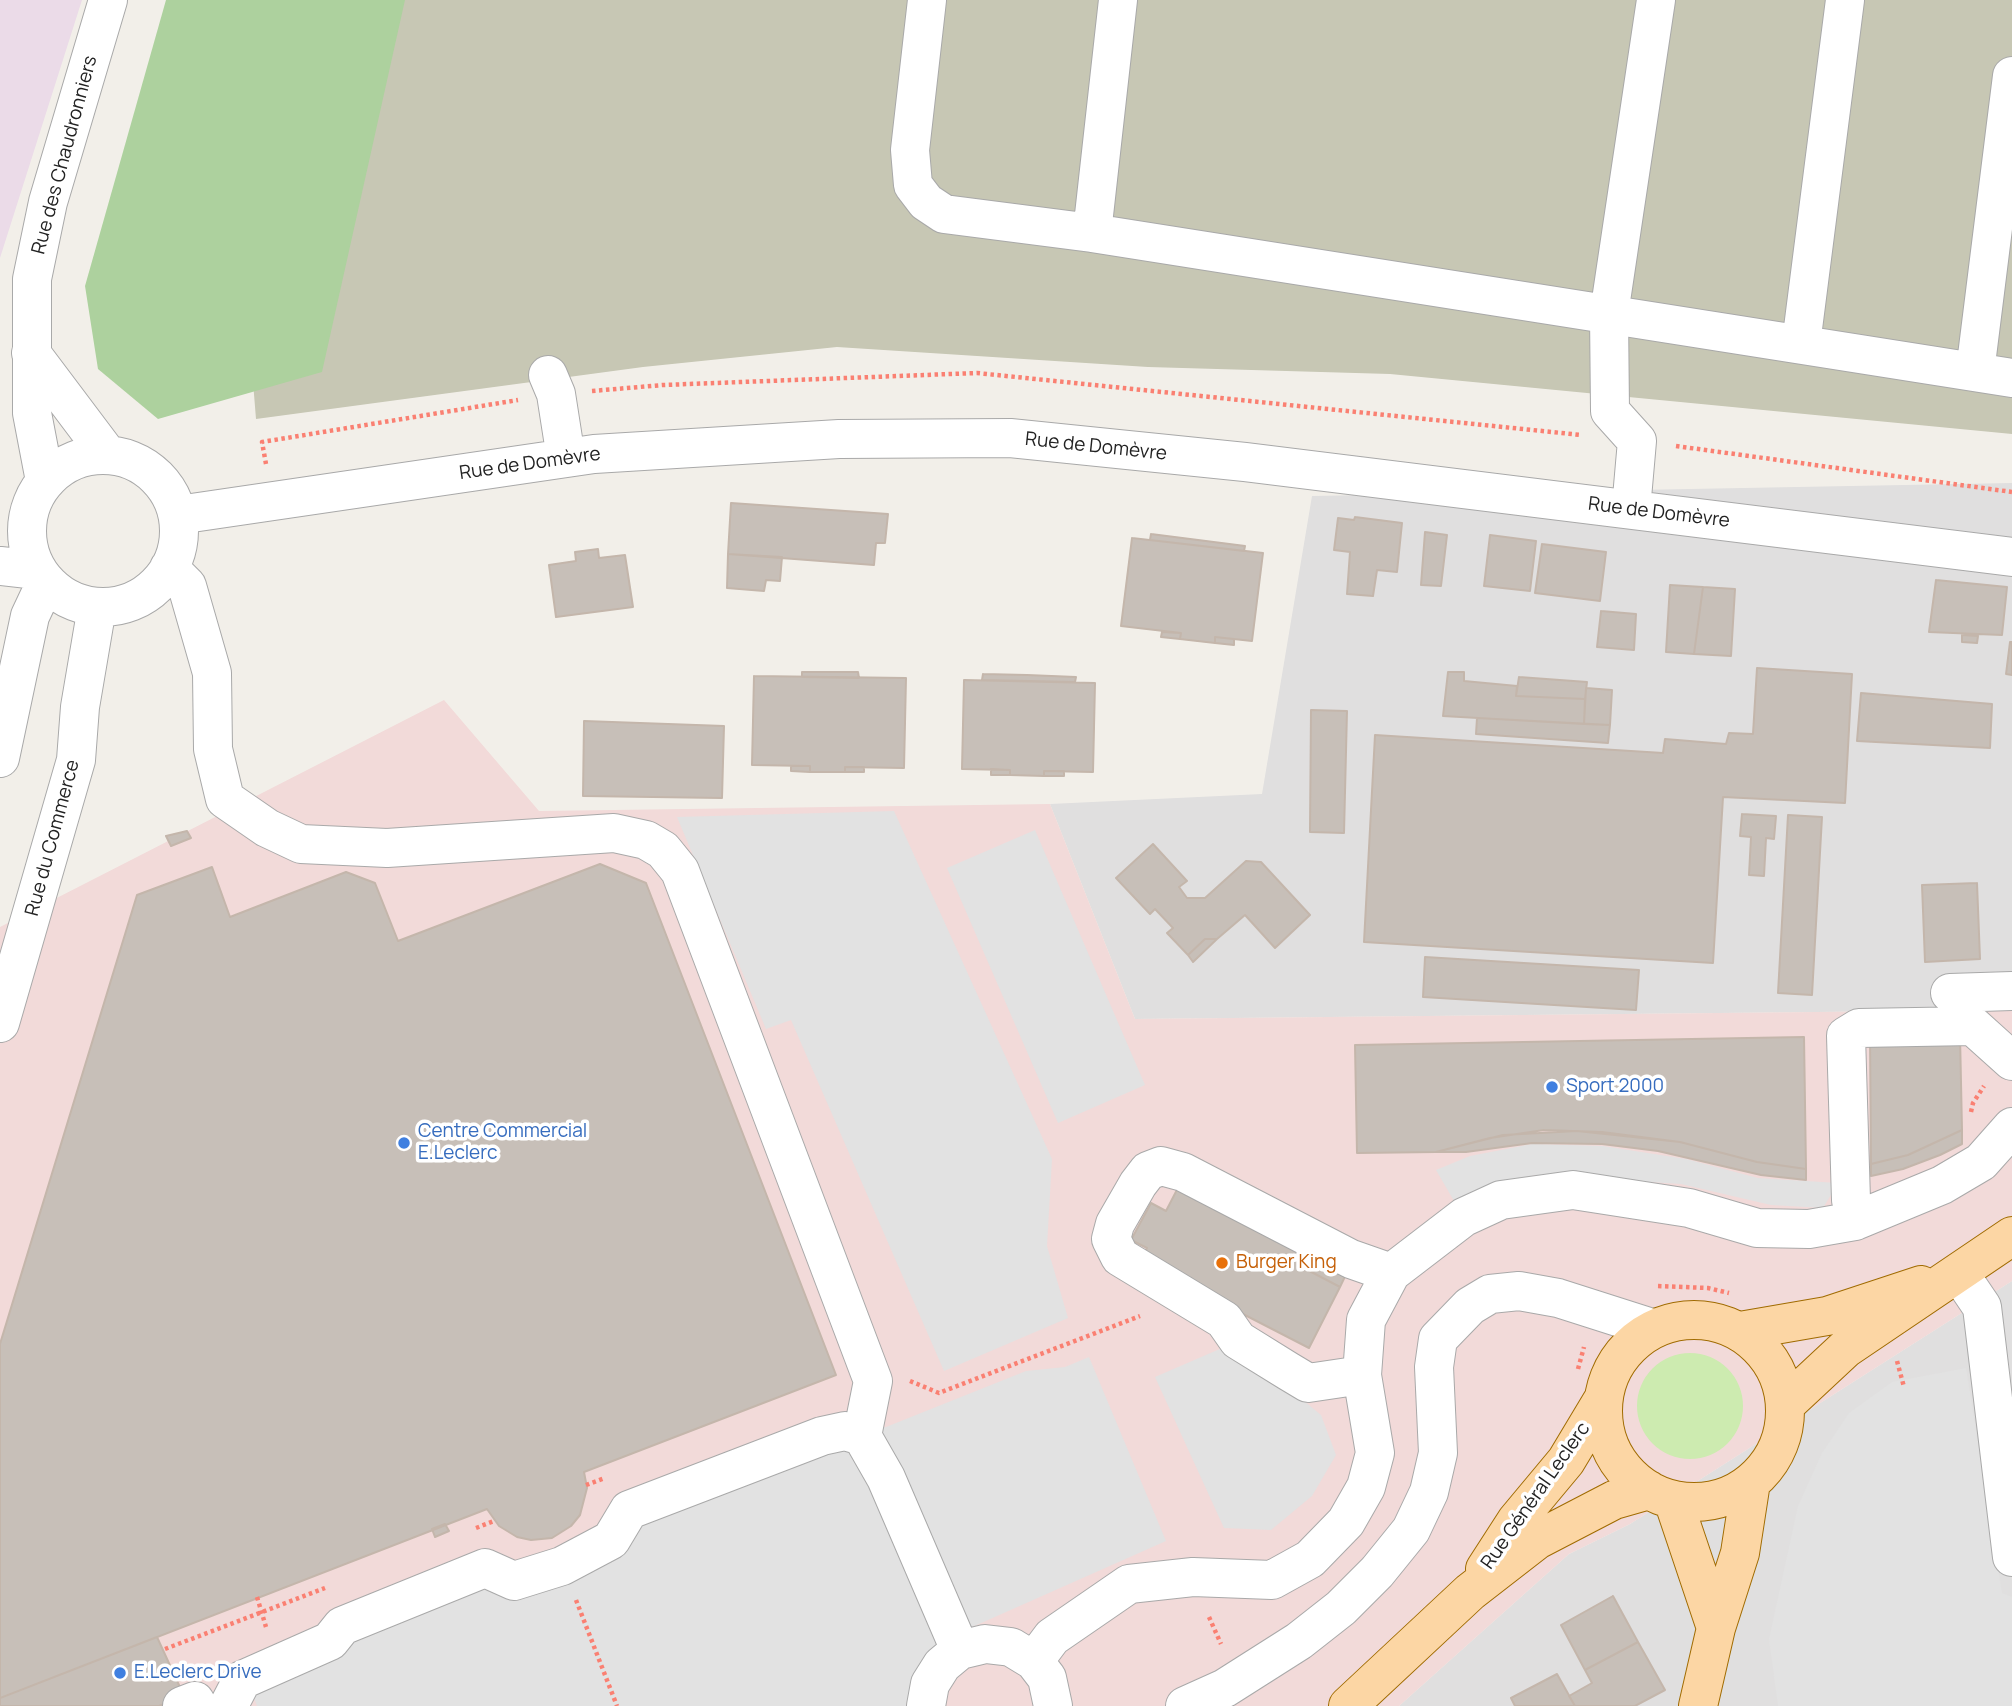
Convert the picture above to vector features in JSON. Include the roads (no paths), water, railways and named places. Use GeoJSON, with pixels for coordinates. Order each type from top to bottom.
{"type":"FeatureCollection","features":[{"type":"Feature","properties":{"kind":"main road"},"geometry":{"type":"LineString","coordinates":[[1786,1404],[1845,1349],[2012,1236]]}},
{"type":"Feature","properties":{"kind":"main road"},"geometry":{"type":"LineString","coordinates":[[1740,1331],[1768,1358],[1779,1375],[1786,1404],[1783,1433],[1771,1460],[1751,1482],[1726,1496],[1700,1502],[1661,1495],[1631,1478],[1607,1443],[1602,1401],[1611,1372],[1628,1347],[1652,1328],[1681,1320],[1701,1320],[1740,1331],[1827,1316],[1959,1273]]}},
{"type":"Feature","properties":{"kind":"main road","name":"Rue Général Leclerc"},"geometry":{"type":"LineString","coordinates":[[1470,1592],[1516,1521],[1566,1461],[1602,1401]]}},
{"type":"Feature","properties":{"kind":"main road"},"geometry":{"type":"LineString","coordinates":[[1698,1706],[1716,1628],[1740,1553],[1751,1482]]}},
{"type":"Feature","properties":{"kind":"main road"},"geometry":{"type":"LineString","coordinates":[[1661,1495],[1716,1628]]}},
{"type":"Feature","properties":{"kind":"main road","name":"Rue Général Leclerc"},"geometry":{"type":"LineString","coordinates":[[1348,1706],[1470,1592],[1537,1540],[1614,1500],[1661,1495]]}},
{"type":"Feature","properties":{"kind":"street","name":"Rue des Chaudronniers"},"geometry":{"type":"LineString","coordinates":[[25,504],[32,413],[32,279],[48,202],[108,0]]}},
{"type":"Feature","properties":{"kind":"street"},"geometry":{"type":"LineString","coordinates":[[927,0],[910,150],[914,184],[926,202],[944,214],[1092,233],[1994,375],[2012,76]]}},
{"type":"Feature","properties":{"kind":"street"},"geometry":{"type":"LineString","coordinates":[[1092,233],[1118,0]]}},
{"type":"Feature","properties":{"kind":"street"},"geometry":{"type":"LineString","coordinates":[[1630,509],[1637,441],[1610,411],[1609,314],[1656,0]]}},
{"type":"Feature","properties":{"kind":"street"},"geometry":{"type":"LineString","coordinates":[[1801,344],[1845,0]]}},
{"type":"Feature","properties":{"kind":"street"},"geometry":{"type":"LineString","coordinates":[[30,354],[107,454]]}},
{"type":"Feature","properties":{"kind":"street"},"geometry":{"type":"LineString","coordinates":[[548,375],[556,394],[566,458]]}},
{"type":"Feature","properties":{"kind":"street","name":"Rue de Domèvre"},"geometry":{"type":"LineString","coordinates":[[178,515],[566,458],[679,448],[839,439],[1010,438],[1245,462],[2012,557]]}},
{"type":"Feature","properties":{"kind":"street"},"geometry":{"type":"LineString","coordinates":[[0,758],[30,616],[28,573],[28,550],[25,504],[62,466],[84,457],[107,454],[131,460],[153,473],[169,492],[178,515],[176,551],[169,568],[156,585],[139,598],[118,605],[97,607],[78,603],[28,573]]}},
{"type":"Feature","properties":{"kind":"street"},"geometry":{"type":"LineString","coordinates":[[169,568],[187,586],[212,673],[214,749],[225,799],[267,828],[301,844],[387,848],[614,833],[646,840],[663,850],[680,870],[873,1381],[862,1436]]}},
{"type":"Feature","properties":{"kind":"street","name":"Rue du Commerce"},"geometry":{"type":"LineString","coordinates":[[0,1023],[76,760],[80,707],[97,607]]}},
{"type":"Feature","properties":{"kind":"street"},"geometry":{"type":"LineString","coordinates":[[1950,993],[2012,990]]}},
{"type":"Feature","properties":{"kind":"street"},"geometry":{"type":"LineString","coordinates":[[1855,1221],[1851,1200],[1846,1036],[1859,1027],[1973,1026],[2009,1057]]}},
{"type":"Feature","properties":{"kind":"street"},"geometry":{"type":"LineString","coordinates":[[1034,1661],[1052,1637],[1129,1584],[1193,1577],[1272,1580],[1310,1559],[1346,1522],[1366,1487],[1375,1453],[1362,1375],[1366,1320],[1391,1273],[1464,1217],[1502,1200],[1573,1190],[1689,1208],[1757,1228],[1809,1229],[1855,1221],[1942,1185],[1981,1163],[2012,1127]]}},
{"type":"Feature","properties":{"kind":"street"},"geometry":{"type":"LineString","coordinates":[[1362,1375],[1308,1383],[1238,1340],[1224,1320],[1120,1256],[1111,1240],[1115,1224],[1148,1171],[1161,1166],[1183,1172],[1351,1259],[1391,1273]]}},
{"type":"Feature","properties":{"kind":"street"},"geometry":{"type":"LineString","coordinates":[[1959,1273],[1982,1307],[2012,1557]]}},
{"type":"Feature","properties":{"kind":"street"},"geometry":{"type":"LineString","coordinates":[[1185,1706],[1225,1688],[1299,1641],[1350,1599],[1411,1530],[1429,1492],[1438,1453],[1434,1367],[1438,1339],[1470,1306],[1490,1293],[1519,1291],[1559,1298],[1652,1328]]}},
{"type":"Feature","properties":{"kind":"street"},"geometry":{"type":"LineString","coordinates":[[182,1706],[195,1701],[214,1704],[242,1680],[330,1641],[342,1626],[485,1568],[514,1581],[562,1566],[611,1540],[629,1510],[822,1436],[845,1430],[862,1436],[886,1478],[960,1650]]}},
{"type":"Feature","properties":{"kind":"street"},"geometry":{"type":"LineString","coordinates":[[926,1706],[930,1684],[942,1665],[960,1650],[985,1644],[1011,1647],[1034,1661],[1047,1678],[1053,1706]]}},
{"type":"Feature","properties":{"kind":"place","name":"Sport 2000"},"geometry":{"type":"Point","coordinates":[1552,1087]}},
{"type":"Feature","properties":{"kind":"place","name":"Centre Commercial E.Leclerc"},"geometry":{"type":"Point","coordinates":[404,1143]}},
{"type":"Feature","properties":{"kind":"place","name":"Burger King"},"geometry":{"type":"Point","coordinates":[1222,1263]}},
{"type":"Feature","properties":{"kind":"place","name":"E.Leclerc Drive"},"geometry":{"type":"Point","coordinates":[120,1673]}}]}
